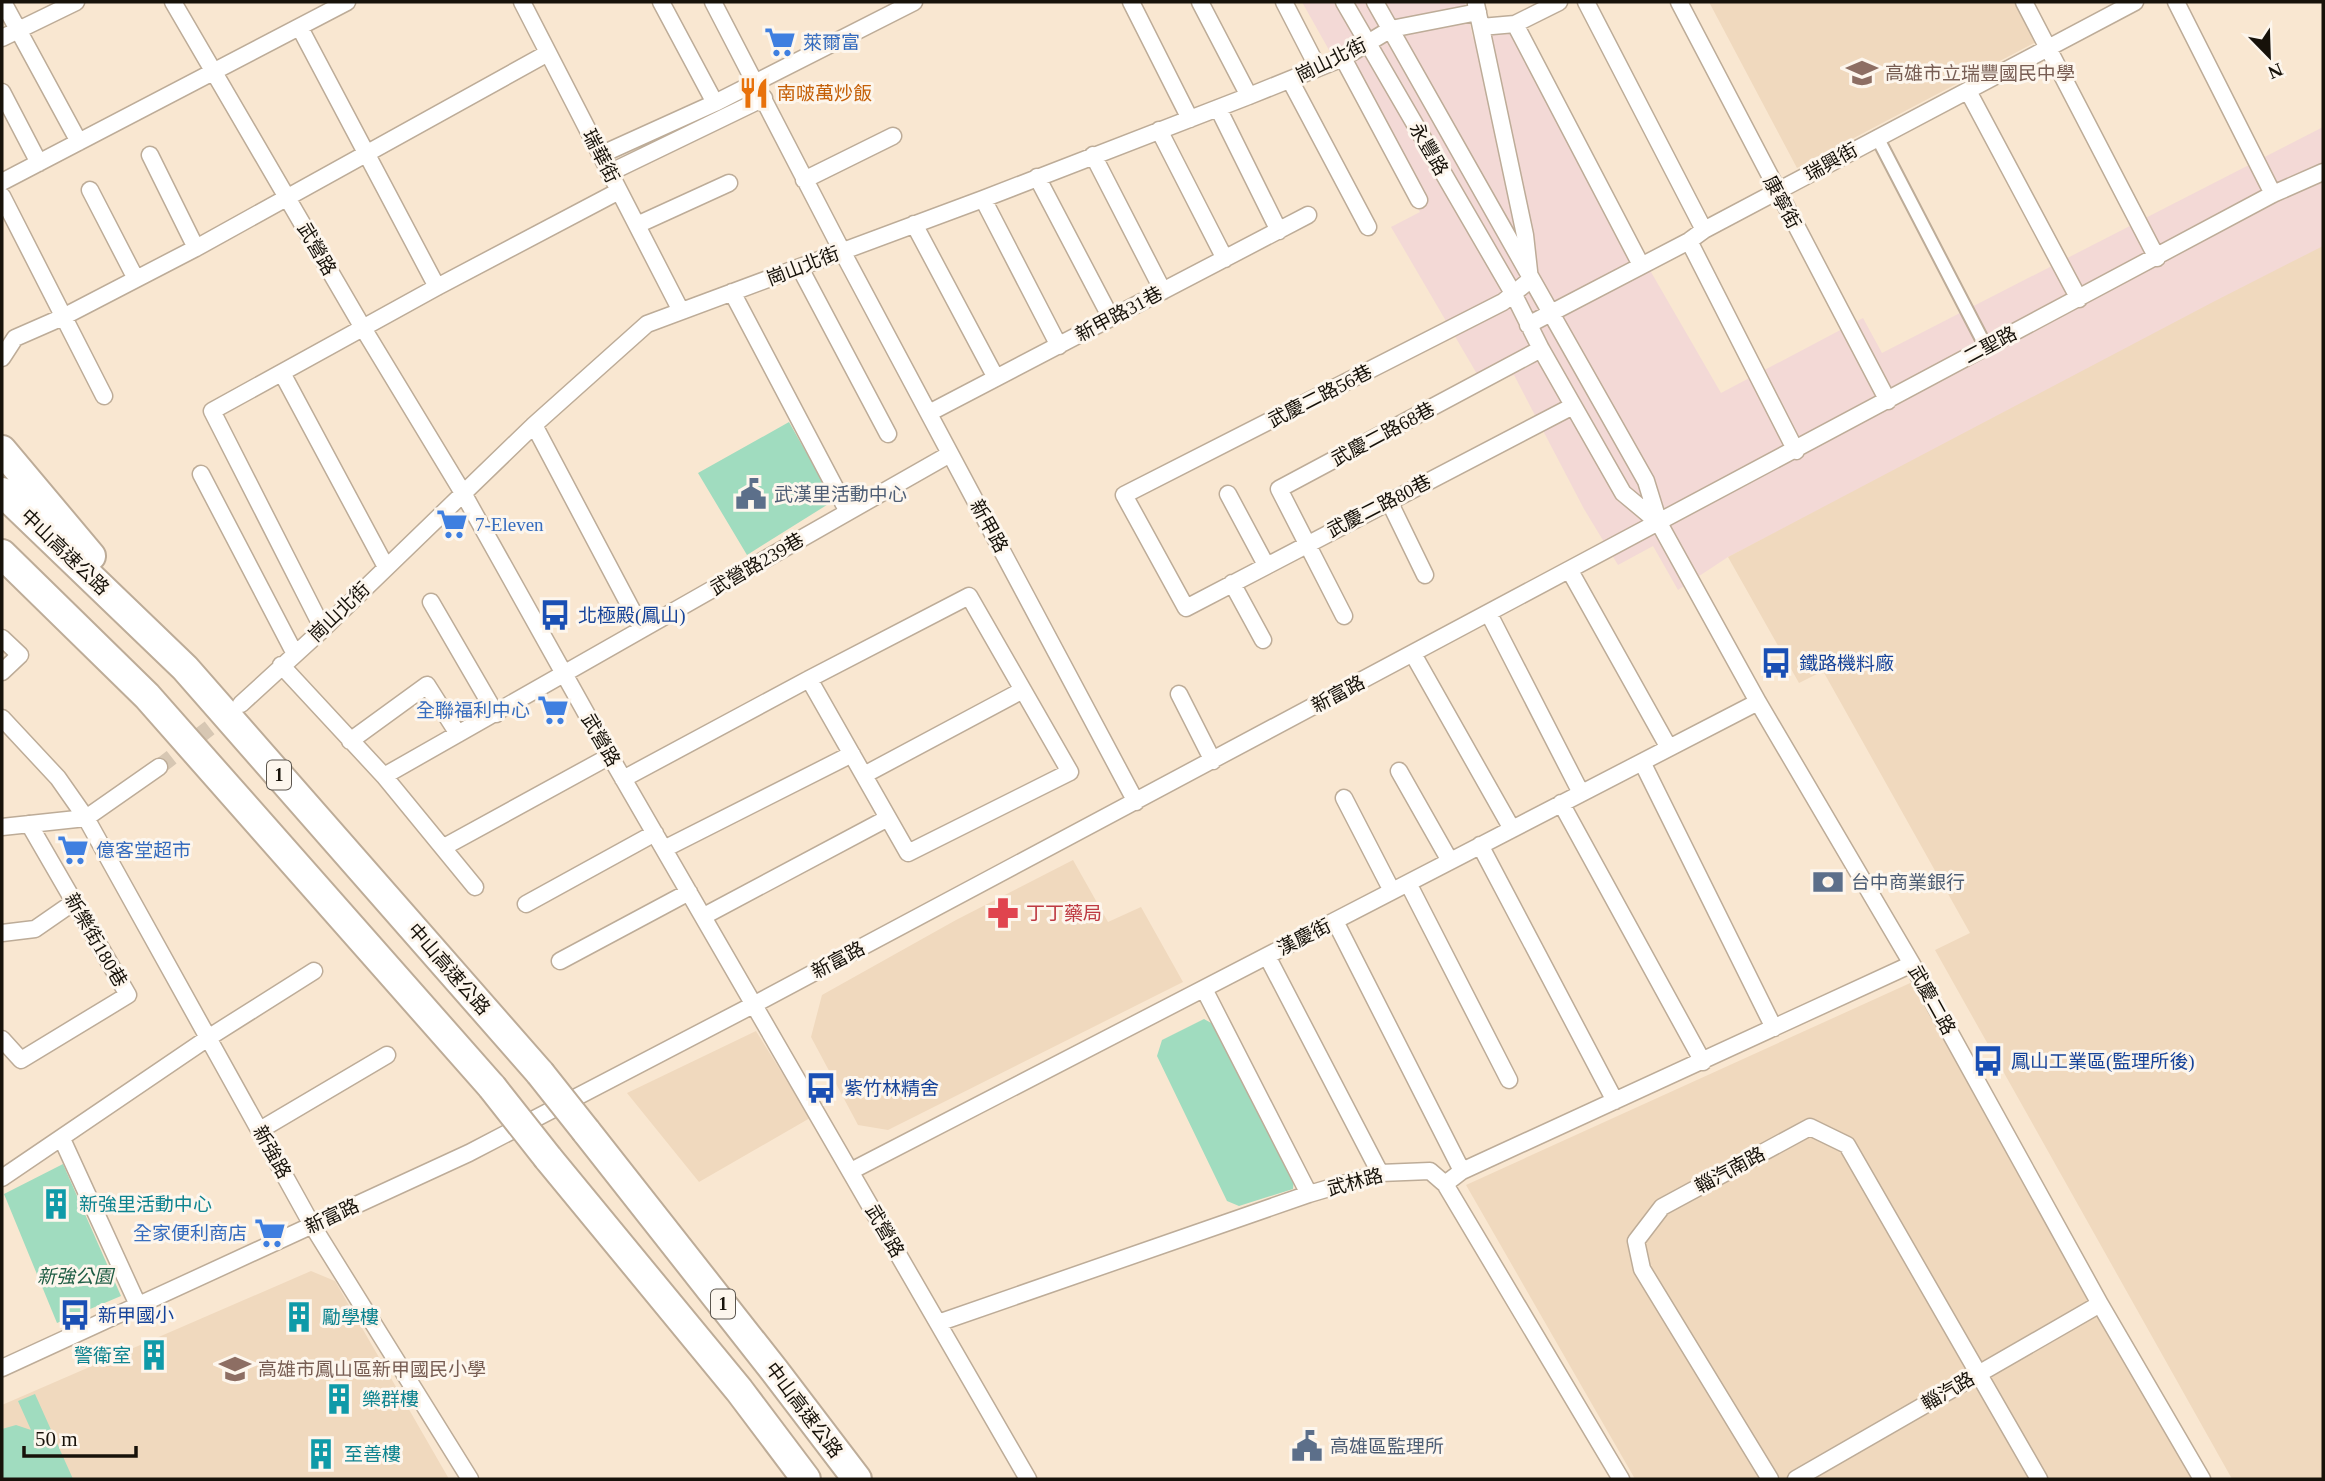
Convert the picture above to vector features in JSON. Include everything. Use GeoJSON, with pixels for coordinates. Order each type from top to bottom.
{"type":"FeatureCollection","features":[{"type":"Feature","properties":{"kind":"highway"},"geometry":{"type":"LineString","coordinates":[[2,450],[186,667]]}},
{"type":"Feature","properties":{"kind":"highway","name":"中山高速公路"},"geometry":{"type":"LineString","coordinates":[[2,492],[186,667],[540,1073],[857,1479]]}},
{"type":"Feature","properties":{"kind":"highway","name":"中山高速公路"},"geometry":{"type":"LineString","coordinates":[[2,554],[146,696],[492,1087],[739,1390],[806,1479]]}},
{"type":"Feature","properties":{"kind":"street"},"geometry":{"type":"LineString","coordinates":[[3,2],[79,142]]}},
{"type":"Feature","properties":{"kind":"street"},"geometry":{"type":"LineString","coordinates":[[2,38],[76,2]]}},
{"type":"Feature","properties":{"kind":"street","name":"武營路"},"geometry":{"type":"LineString","coordinates":[[173,2],[363,328],[463,493],[610,756],[1028,1479]]}},
{"type":"Feature","properties":{"kind":"street"},"geometry":{"type":"LineString","coordinates":[[2,182],[347,2]]}},
{"type":"Feature","properties":{"kind":"street","name":"瑞華街"},"geometry":{"type":"LineString","coordinates":[[522,2],[681,311]]}},
{"type":"Feature","properties":{"kind":"street"},"geometry":{"type":"LineString","coordinates":[[660,2],[715,103]]}},
{"type":"Feature","properties":{"kind":"street","name":"新甲路"},"geometry":{"type":"LineString","coordinates":[[713,2],[804,180],[1136,802]]}},
{"type":"Feature","properties":{"kind":"street"},"geometry":{"type":"LineString","coordinates":[[600,155],[715,103],[914,2]]}},
{"type":"Feature","properties":{"kind":"street"},"geometry":{"type":"LineString","coordinates":[[1131,2],[1190,119]]}},
{"type":"Feature","properties":{"kind":"street"},"geometry":{"type":"LineString","coordinates":[[1200,2],[1249,96]]}},
{"type":"Feature","properties":{"kind":"street"},"geometry":{"type":"LineString","coordinates":[[1284,2],[1318,68]]}},
{"type":"Feature","properties":{"kind":"street","name":"永豐路"},"geometry":{"type":"LineString","coordinates":[[1344,2],[1514,295]]}},
{"type":"Feature","properties":{"kind":"street","name":"永豐路"},"geometry":{"type":"LineString","coordinates":[[1376,2],[1530,280]]}},
{"type":"Feature","properties":{"kind":"street"},"geometry":{"type":"LineString","coordinates":[[1559,2],[1515,24],[1641,265]]}},
{"type":"Feature","properties":{"kind":"street"},"geometry":{"type":"LineString","coordinates":[[1587,2],[1704,230]]}},
{"type":"Feature","properties":{"kind":"street","name":"康寧街"},"geometry":{"type":"LineString","coordinates":[[1679,2],[1888,401]]}},
{"type":"Feature","properties":{"kind":"street"},"geometry":{"type":"LineString","coordinates":[[2024,2],[2157,258]]}},
{"type":"Feature","properties":{"kind":"street","name":"瑞興街"},"geometry":{"type":"LineString","coordinates":[[1528,325],[2135,2]]}},
{"type":"Feature","properties":{"kind":"street"},"geometry":{"type":"LineString","coordinates":[[2176,2],[2273,194]]}},
{"type":"Feature","properties":{"kind":"street","name":"崗山北街"},"geometry":{"type":"LineString","coordinates":[[241,704],[323,629],[534,425],[647,324],[983,199],[1249,96],[1343,58],[1391,29],[1478,13],[1515,24]]}},
{"type":"Feature","properties":{"kind":"street","name":"武慶二路"},"geometry":{"type":"LineString","coordinates":[[1478,13],[1525,235],[1530,280],[1646,481],[1659,523],[1758,702],[1912,964],[2100,1304],[2202,1479]]}},
{"type":"Feature","properties":{"kind":"street"},"geometry":{"type":"LineString","coordinates":[[300,28],[437,288]]}},
{"type":"Feature","properties":{"kind":"street"},"geometry":{"type":"LineString","coordinates":[[2,358],[15,338],[63,317],[197,247],[548,54]]}},
{"type":"Feature","properties":{"kind":"street"},"geometry":{"type":"LineString","coordinates":[[1343,58],[1419,200]]}},
{"type":"Feature","properties":{"kind":"street"},"geometry":{"type":"LineString","coordinates":[[1290,79],[1368,228]]}},
{"type":"Feature","properties":{"kind":"street"},"geometry":{"type":"LineString","coordinates":[[1968,91],[2079,299]]}},
{"type":"Feature","properties":{"kind":"street"},"geometry":{"type":"LineString","coordinates":[[2,92],[39,163]]}},
{"type":"Feature","properties":{"kind":"street"},"geometry":{"type":"LineString","coordinates":[[610,173],[764,98]]}},
{"type":"Feature","properties":{"kind":"street"},"geometry":{"type":"LineString","coordinates":[[1218,108],[1279,231]]}},
{"type":"Feature","properties":{"kind":"street"},"geometry":{"type":"LineString","coordinates":[[1159,130],[1225,259]]}},
{"type":"Feature","properties":{"kind":"street"},"geometry":{"type":"LineString","coordinates":[[804,180],[893,136]]}},
{"type":"Feature","properties":{"kind":"street"},"geometry":{"type":"LineString","coordinates":[[1877,137],[1986,347]]}},
{"type":"Feature","properties":{"kind":"street"},"geometry":{"type":"LineString","coordinates":[[150,155],[197,247]]}},
{"type":"Feature","properties":{"kind":"street"},"geometry":{"type":"LineString","coordinates":[[1093,155],[1163,291]]}},
{"type":"Feature","properties":{"kind":"street","name":"二聖路"},"geometry":{"type":"LineString","coordinates":[[1659,523],[2273,194],[2323,172]]}},
{"type":"Feature","properties":{"kind":"street"},"geometry":{"type":"LineString","coordinates":[[1037,177],[1111,318]]}},
{"type":"Feature","properties":{"kind":"street"},"geometry":{"type":"LineString","coordinates":[[637,225],[729,183]]}},
{"type":"Feature","properties":{"kind":"street"},"geometry":{"type":"LineString","coordinates":[[90,190],[136,279]]}},
{"type":"Feature","properties":{"kind":"street"},"geometry":{"type":"LineString","coordinates":[[323,629],[212,411],[619,191]]}},
{"type":"Feature","properties":{"kind":"street"},"geometry":{"type":"LineString","coordinates":[[2,196],[104,396]]}},
{"type":"Feature","properties":{"kind":"street"},"geometry":{"type":"LineString","coordinates":[[983,199],[1059,346]]}},
{"type":"Feature","properties":{"kind":"street","name":"新甲路31巷"},"geometry":{"type":"LineString","coordinates":[[929,413],[1308,215]]}},
{"type":"Feature","properties":{"kind":"street"},"geometry":{"type":"LineString","coordinates":[[914,224],[996,378]]}},
{"type":"Feature","properties":{"kind":"street"},"geometry":{"type":"LineString","coordinates":[[1689,241],[1796,451]]}},
{"type":"Feature","properties":{"kind":"street"},"geometry":{"type":"LineString","coordinates":[[800,268],[888,434]]}},
{"type":"Feature","properties":{"kind":"street"},"geometry":{"type":"LineString","coordinates":[[1514,295],[1530,280]]}},
{"type":"Feature","properties":{"kind":"street"},"geometry":{"type":"LineString","coordinates":[[732,292],[848,512]]}},
{"type":"Feature","properties":{"kind":"street","name":"武慶二路"},"geometry":{"type":"LineString","coordinates":[[1514,295],[1541,349],[1623,493],[1659,523]]}},
{"type":"Feature","properties":{"kind":"street","name":"武慶二路56巷"},"geometry":{"type":"LineString","coordinates":[[1186,608],[1124,495],[1514,295]]}},
{"type":"Feature","properties":{"kind":"street","name":"武慶二路68巷"},"geometry":{"type":"LineString","coordinates":[[1306,544],[1279,489],[1541,349]]}},
{"type":"Feature","properties":{"kind":"street"},"geometry":{"type":"LineString","coordinates":[[282,373],[386,567]]}},
{"type":"Feature","properties":{"kind":"street","name":"武慶二路80巷"},"geometry":{"type":"LineString","coordinates":[[1186,608],[1573,406]]}},
{"type":"Feature","properties":{"kind":"street"},"geometry":{"type":"LineString","coordinates":[[534,425],[642,629]]}},
{"type":"Feature","properties":{"kind":"street","name":"武營路239巷"},"geometry":{"type":"LineString","coordinates":[[384,776],[950,454]]}},
{"type":"Feature","properties":{"kind":"street"},"geometry":{"type":"LineString","coordinates":[[201,474],[295,653]]}},
{"type":"Feature","properties":{"kind":"street"},"geometry":{"type":"LineString","coordinates":[[1228,494],[1266,565]]}},
{"type":"Feature","properties":{"kind":"street"},"geometry":{"type":"LineString","coordinates":[[1389,501],[1425,575]]}},
{"type":"Feature","properties":{"kind":"street","name":"新富路"},"geometry":{"type":"LineString","coordinates":[[2,1368],[469,1153],[755,1004],[1659,523]]}},
{"type":"Feature","properties":{"kind":"street"},"geometry":{"type":"LineString","coordinates":[[1306,544],[1344,616]]}},
{"type":"Feature","properties":{"kind":"street"},"geometry":{"type":"LineString","coordinates":[[1570,571],[1669,748]]}},
{"type":"Feature","properties":{"kind":"street"},"geometry":{"type":"LineString","coordinates":[[1232,583],[1263,640]]}},
{"type":"Feature","properties":{"kind":"street"},"geometry":{"type":"LineString","coordinates":[[624,779],[809,679],[969,596],[1070,772],[908,853],[809,679]]}},
{"type":"Feature","properties":{"kind":"street"},"geometry":{"type":"LineString","coordinates":[[431,602],[496,714]]}},
{"type":"Feature","properties":{"kind":"street"},"geometry":{"type":"LineString","coordinates":[[1489,614],[1581,793]]}},
{"type":"Feature","properties":{"kind":"street"},"geometry":{"type":"LineString","coordinates":[[2,638],[20,655],[2,672]]}},
{"type":"Feature","properties":{"kind":"street"},"geometry":{"type":"LineString","coordinates":[[1413,654],[1511,829]]}},
{"type":"Feature","properties":{"kind":"street"},"geometry":{"type":"LineString","coordinates":[[281,666],[384,776],[475,887]]}},
{"type":"Feature","properties":{"kind":"street"},"geometry":{"type":"LineString","coordinates":[[350,741],[427,685],[458,734]]}},
{"type":"Feature","properties":{"kind":"street"},"geometry":{"type":"LineString","coordinates":[[864,775],[1023,690]]}},
{"type":"Feature","properties":{"kind":"street"},"geometry":{"type":"LineString","coordinates":[[1179,694],[1213,761]]}},
{"type":"Feature","properties":{"kind":"street","name":"漢慶街"},"geometry":{"type":"LineString","coordinates":[[851,1171],[1758,702]]}},
{"type":"Feature","properties":{"kind":"street","name":"新強路"},"geometry":{"type":"LineString","coordinates":[[2,718],[58,779],[86,818],[312,1225],[470,1479]]}},
{"type":"Feature","properties":{"kind":"street"},"geometry":{"type":"LineString","coordinates":[[664,849],[852,754]]}},
{"type":"Feature","properties":{"kind":"street"},"geometry":{"type":"LineString","coordinates":[[444,847],[610,756]]}},
{"type":"Feature","properties":{"kind":"street"},"geometry":{"type":"LineString","coordinates":[[1642,762],[1774,1028]]}},
{"type":"Feature","properties":{"kind":"street"},"geometry":{"type":"LineString","coordinates":[[2,827],[86,818],[159,767]]}},
{"type":"Feature","properties":{"kind":"street"},"geometry":{"type":"LineString","coordinates":[[1399,771],[1450,861]]}},
{"type":"Feature","properties":{"kind":"street"},"geometry":{"type":"LineString","coordinates":[[1344,798],[1392,891]]}},
{"type":"Feature","properties":{"kind":"street"},"geometry":{"type":"LineString","coordinates":[[1561,803],[1703,1062]]}},
{"type":"Feature","properties":{"kind":"street"},"geometry":{"type":"LineString","coordinates":[[704,916],[888,818]]}},
{"type":"Feature","properties":{"kind":"street","name":"新樂街180巷"},"geometry":{"type":"LineString","coordinates":[[2,1039],[21,1060],[128,995],[29,824]]}},
{"type":"Feature","properties":{"kind":"street"},"geometry":{"type":"LineString","coordinates":[[526,904],[655,833]]}},
{"type":"Feature","properties":{"kind":"street"},"geometry":{"type":"LineString","coordinates":[[1480,845],[1615,1101]]}},
{"type":"Feature","properties":{"kind":"street"},"geometry":{"type":"LineString","coordinates":[[1408,883],[1509,1080]]}},
{"type":"Feature","properties":{"kind":"street"},"geometry":{"type":"LineString","coordinates":[[560,961],[689,892]]}},
{"type":"Feature","properties":{"kind":"street"},"geometry":{"type":"LineString","coordinates":[[2,933],[35,929],[74,902]]}},
{"type":"Feature","properties":{"kind":"street"},"geometry":{"type":"LineString","coordinates":[[1335,921],[1462,1171]]}},
{"type":"Feature","properties":{"kind":"street"},"geometry":{"type":"LineString","coordinates":[[1268,956],[1380,1173]]}},
{"type":"Feature","properties":{"kind":"street"},"geometry":{"type":"LineString","coordinates":[[1621,1479],[1445,1184],[1462,1171],[1912,964]]}},
{"type":"Feature","properties":{"kind":"street"},"geometry":{"type":"LineString","coordinates":[[2,1178],[208,1038],[314,971]]}},
{"type":"Feature","properties":{"kind":"street"},"geometry":{"type":"LineString","coordinates":[[1204,989],[1309,1195]]}},
{"type":"Feature","properties":{"kind":"street"},"geometry":{"type":"LineString","coordinates":[[260,1130],[387,1055]]}},
{"type":"Feature","properties":{"kind":"street","name":"輜汽南路"},"geometry":{"type":"LineString","coordinates":[[1770,1479],[1642,1269],[1636,1241],[1662,1207],[1810,1127],[1847,1145],[1978,1373]]}},
{"type":"Feature","properties":{"kind":"street"},"geometry":{"type":"LineString","coordinates":[[62,1139],[138,1306]]}},
{"type":"Feature","properties":{"kind":"street","name":"武林路"},"geometry":{"type":"LineString","coordinates":[[938,1323],[1380,1173],[1430,1171],[1445,1184]]}},
{"type":"Feature","properties":{"kind":"street","name":"輜汽路"},"geometry":{"type":"LineString","coordinates":[[1796,1479],[2100,1304]]}},
{"type":"Feature","properties":{"kind":"street"},"geometry":{"type":"LineString","coordinates":[[1978,1373],[2039,1479]]}},
{"type":"Feature","properties":{"kind":"shaded area"},"geometry":{"type":"Polygon","coordinates":[[[1302,2],[1465,2],[1473,38],[1511,30],[1721,393],[1863,318],[1882,353],[2323,127],[2323,250],[1728,557],[1678,590],[1653,546],[1618,565],[1584,509],[1514,375],[1484,386],[1391,227],[1420,212],[1302,2]]]}},
{"type":"Feature","properties":{"kind":"shaded area","name":"高雄市立瑞豐國民中學"},"geometry":{"type":"Polygon","coordinates":[[[1709,2],[2015,2],[2036,42],[1797,168],[1709,2]]]}},
{"type":"Feature","properties":{"kind":"shaded area"},"geometry":{"type":"Polygon","coordinates":[[[2323,246],[2323,1479],[2232,1479],[1935,950],[1970,933],[1823,671],[1799,683],[1728,557],[2323,246]]]}},
{"type":"Feature","properties":{"kind":"shaded area"},"geometry":{"type":"Polygon","coordinates":[[[1073,860],[1108,922],[1141,907],[1183,982],[888,1130],[858,1125],[811,1037],[822,995],[956,920],[1073,860]]]}},
{"type":"Feature","properties":{"kind":"shaded area"},"geometry":{"type":"Polygon","coordinates":[[[1919,979],[2195,1479],[1635,1479],[1466,1185],[1919,979]]]}},
{"type":"Feature","properties":{"kind":"shaded area"},"geometry":{"type":"Polygon","coordinates":[[[756,1031],[810,1118],[699,1182],[627,1093],[756,1031]]]}},
{"type":"Feature","properties":{"kind":"shaded area","name":"高雄市鳳山區新甲國民小學"},"geometry":{"type":"Polygon","coordinates":[[[311,1271],[335,1281],[449,1479],[2,1479],[2,1405],[311,1271]]]}},
{"type":"Feature","properties":{"kind":"green space"},"geometry":{"type":"Polygon","coordinates":[[[789,422],[828,491],[830,503],[747,555],[698,473],[789,422]]]}},
{"type":"Feature","properties":{"kind":"green space"},"geometry":{"type":"Polygon","coordinates":[[[1204,1019],[1213,1024],[1294,1178],[1293,1189],[1239,1206],[1227,1201],[1157,1056],[1162,1040],[1204,1019]]]}},
{"type":"Feature","properties":{"kind":"green space","name":"新強公園"},"geometry":{"type":"Polygon","coordinates":[[[63,1164],[121,1296],[57,1323],[4,1194],[63,1164]]]}},
{"type":"Feature","properties":{"kind":"green space"},"geometry":{"type":"Polygon","coordinates":[[[35,1394],[73,1479],[2,1479],[2,1429],[16,1425],[31,1430],[18,1401],[35,1394]]]}},
{"type":"Feature","properties":{"kind":"tunnel"},"geometry":{"type":"LineString","coordinates":[[159,767],[230,712]]}},
{"type":"Feature","properties":{"kind":"place","name":"萊爾富"},"geometry":{"type":"Point","coordinates":[780,42]}},
{"type":"Feature","properties":{"kind":"place","name":"高雄市立瑞豐國民中學"},"geometry":{"type":"Point","coordinates":[1862,73]}},
{"type":"Feature","properties":{"kind":"place","name":"南啵萬炒飯"},"geometry":{"type":"Point","coordinates":[754,93]}},
{"type":"Feature","properties":{"kind":"place","name":"武漢里活動中心"},"geometry":{"type":"Point","coordinates":[751,494]}},
{"type":"Feature","properties":{"kind":"place","name":"7-Eleven"},"geometry":{"type":"Point","coordinates":[452,524]}},
{"type":"Feature","properties":{"kind":"place","name":"北極殿(鳳山)"},"geometry":{"type":"Point","coordinates":[555,615]}},
{"type":"Feature","properties":{"kind":"place","name":"鐵路機料廠"},"geometry":{"type":"Point","coordinates":[1776,663]}},
{"type":"Feature","properties":{"kind":"place","name":"全聯福利中心"},"geometry":{"type":"Point","coordinates":[553,710]}},
{"type":"Feature","properties":{"kind":"place","name":"億客堂超市"},"geometry":{"type":"Point","coordinates":[73,850]}},
{"type":"Feature","properties":{"kind":"place","name":"台中商業銀行"},"geometry":{"type":"Point","coordinates":[1828,882]}},
{"type":"Feature","properties":{"kind":"place","name":"丁丁藥局"},"geometry":{"type":"Point","coordinates":[1003,913]}},
{"type":"Feature","properties":{"kind":"place","name":"鳳山工業區(監理所後)"},"geometry":{"type":"Point","coordinates":[1988,1061]}},
{"type":"Feature","properties":{"kind":"place","name":"紫竹林精舍"},"geometry":{"type":"Point","coordinates":[821,1088]}},
{"type":"Feature","properties":{"kind":"place","name":"新強里活動中心"},"geometry":{"type":"Point","coordinates":[56,1204]}},
{"type":"Feature","properties":{"kind":"place","name":"全家便利商店"},"geometry":{"type":"Point","coordinates":[270,1233]}},
{"type":"Feature","properties":{"kind":"place","name":"新甲國小"},"geometry":{"type":"Point","coordinates":[75,1315]}},
{"type":"Feature","properties":{"kind":"place","name":"勵學樓"},"geometry":{"type":"Point","coordinates":[299,1317]}},
{"type":"Feature","properties":{"kind":"place","name":"警衛室"},"geometry":{"type":"Point","coordinates":[154,1355]}},
{"type":"Feature","properties":{"kind":"place","name":"高雄市鳳山區新甲國民小學"},"geometry":{"type":"Point","coordinates":[235,1369]}},
{"type":"Feature","properties":{"kind":"place","name":"樂群樓"},"geometry":{"type":"Point","coordinates":[339,1399]}},
{"type":"Feature","properties":{"kind":"place","name":"高雄區監理所"},"geometry":{"type":"Point","coordinates":[1307,1446]}},
{"type":"Feature","properties":{"kind":"place","name":"至善樓"},"geometry":{"type":"Point","coordinates":[321,1454]}}]}
